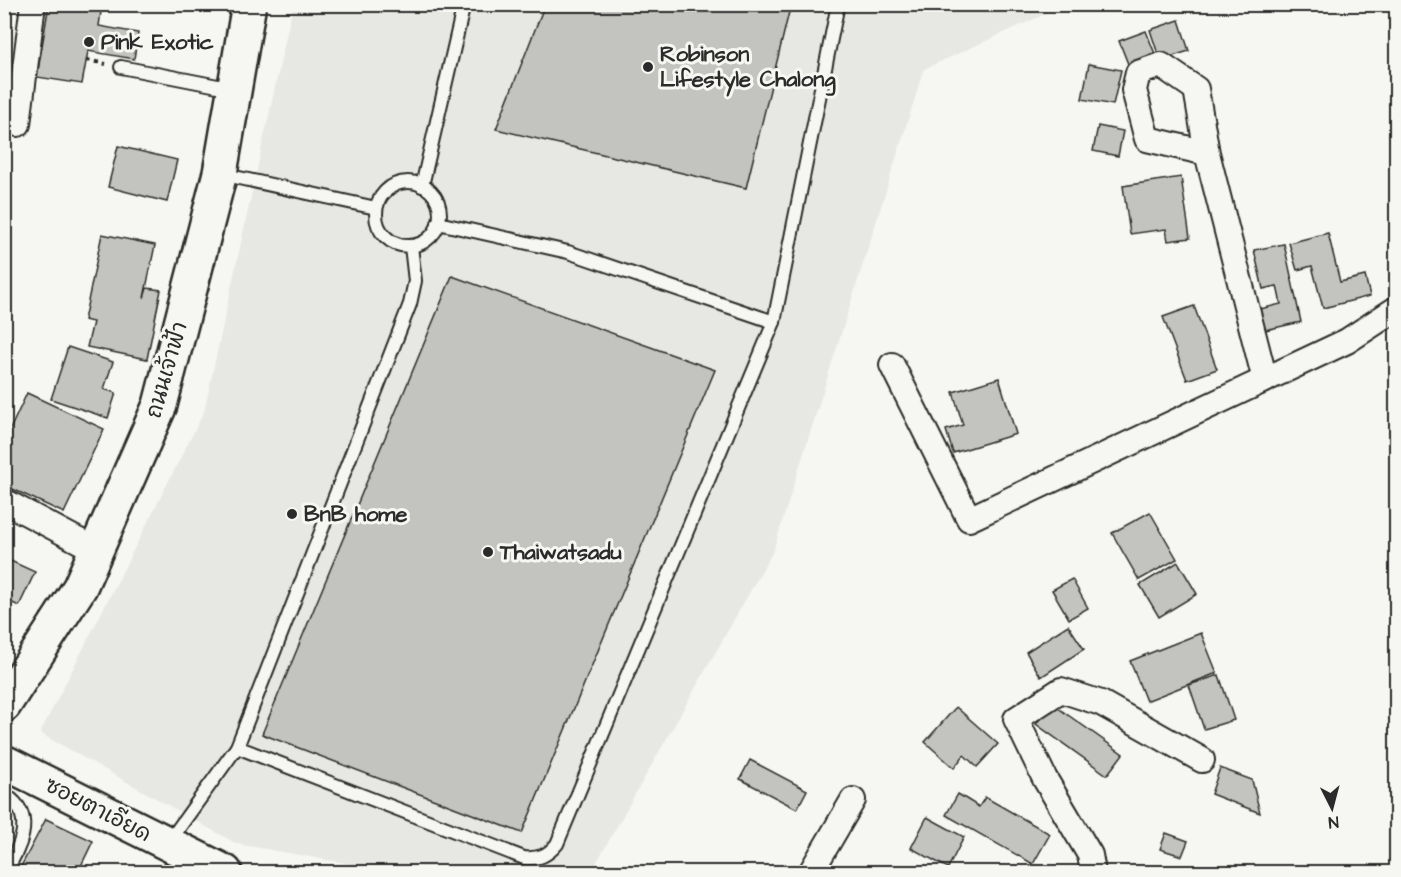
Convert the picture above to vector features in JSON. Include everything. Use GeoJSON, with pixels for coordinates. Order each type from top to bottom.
{"type":"FeatureCollection","features":[{"type":"Feature","properties":{"kind":"main road","name":"ถนนเจ้าฟ้า"},"geometry":{"type":"LineString","coordinates":[[4,705],[80,586],[160,405],[220,173],[249,4]]}},
{"type":"Feature","properties":{"kind":"main road","name":"ซอยตาเอียด"},"geometry":{"type":"LineString","coordinates":[[4,762],[225,873]]}},
{"type":"Feature","properties":{"kind":"street"},"geometry":{"type":"LineString","coordinates":[[18,124],[33,4]]}},
{"type":"Feature","properties":{"kind":"street"},"geometry":{"type":"LineString","coordinates":[[1207,153],[1264,380]]}},
{"type":"Feature","properties":{"kind":"street"},"geometry":{"type":"LineString","coordinates":[[892,365],[969,519],[1347,341],[1396,309]]}},
{"type":"Feature","properties":{"kind":"street"},"geometry":{"type":"LineString","coordinates":[[4,501],[96,549]]}},
{"type":"Feature","properties":{"kind":"street"},"geometry":{"type":"LineString","coordinates":[[1093,873],[1090,855],[1045,779],[1016,719],[1061,690],[1101,703],[1202,760]]}},
{"type":"Feature","properties":{"kind":"street"},"geometry":{"type":"LineString","coordinates":[[811,873],[853,800]]}},
{"type":"Feature","properties":{"kind":"lane"},"geometry":{"type":"LineString","coordinates":[[422,186],[464,4]]}},
{"type":"Feature","properties":{"kind":"lane"},"geometry":{"type":"LineString","coordinates":[[237,747],[524,858],[542,857],[551,852],[557,844],[774,322],[838,4]]}},
{"type":"Feature","properties":{"kind":"lane"},"geometry":{"type":"LineString","coordinates":[[122,67],[234,90]]}},
{"type":"Feature","properties":{"kind":"lane"},"geometry":{"type":"LineString","coordinates":[[220,173],[376,208]]}},
{"type":"Feature","properties":{"kind":"lane"},"geometry":{"type":"LineString","coordinates":[[413,183],[431,193],[440,212],[438,223],[428,238],[411,246],[401,245],[384,236],[376,218],[376,208],[380,199],[393,186],[413,183]]}},
{"type":"Feature","properties":{"kind":"lane"},"geometry":{"type":"LineString","coordinates":[[438,223],[568,252],[774,322]]}},
{"type":"Feature","properties":{"kind":"lane"},"geometry":{"type":"LineString","coordinates":[[167,844],[237,747],[410,304],[415,281],[411,246]]}},
{"type":"Feature","properties":{"kind":"lane"},"geometry":{"type":"LineString","coordinates":[[4,799],[11,799],[19,805],[24,834],[5,873]]}},
{"type":"Feature","properties":{"kind":"shaded area"},"geometry":{"type":"Polygon","coordinates":[[[293,5],[1065,5],[924,69],[773,551],[591,872],[396,872],[237,844],[40,733],[204,412],[293,5]]]}},
{"type":"Feature","properties":{"kind":"building","name":"Pink Exotic"},"geometry":{"type":"Polygon","coordinates":[[[49,4],[102,4],[99,26],[138,33],[134,59],[88,51],[82,84],[37,77],[49,4]]]}},
{"type":"Feature","properties":{"kind":"building","name":"Robinson Lifestyle Chalong"},"geometry":{"type":"Polygon","coordinates":[[[545,4],[791,4],[746,188],[496,129],[545,4]]]}},
{"type":"Feature","properties":{"kind":"building"},"geometry":{"type":"Polygon","coordinates":[[[1179,20],[1189,51],[1160,60],[1150,30],[1179,20]]]}},
{"type":"Feature","properties":{"kind":"building"},"geometry":{"type":"Polygon","coordinates":[[[1146,31],[1157,59],[1130,69],[1119,41],[1146,31]]]}},
{"type":"Feature","properties":{"kind":"building"},"geometry":{"type":"Polygon","coordinates":[[[1089,64],[1121,70],[1113,105],[1082,99],[1089,64]]]}},
{"type":"Feature","properties":{"kind":"building"},"geometry":{"type":"Polygon","coordinates":[[[1098,126],[1123,131],[1118,156],[1093,151],[1098,126]]]}},
{"type":"Feature","properties":{"kind":"building"},"geometry":{"type":"Polygon","coordinates":[[[118,146],[177,160],[167,202],[108,187],[118,146]]]}},
{"type":"Feature","properties":{"kind":"building"},"geometry":{"type":"Polygon","coordinates":[[[1181,177],[1190,238],[1168,241],[1166,229],[1130,234],[1123,186],[1181,177]]]}},
{"type":"Feature","properties":{"kind":"building"},"geometry":{"type":"Polygon","coordinates":[[[1328,233],[1340,282],[1365,276],[1370,296],[1323,308],[1312,266],[1297,270],[1289,243],[1328,233]]]}},
{"type":"Feature","properties":{"kind":"building"},"geometry":{"type":"Polygon","coordinates":[[[102,234],[155,245],[144,298],[147,288],[161,290],[147,359],[87,347],[93,322],[84,320],[102,234]]]}},
{"type":"Feature","properties":{"kind":"building"},"geometry":{"type":"Polygon","coordinates":[[[1284,244],[1301,322],[1265,330],[1260,309],[1281,304],[1277,286],[1263,289],[1254,250],[1284,244]]]}},
{"type":"Feature","properties":{"kind":"building","name":"Thaiwatsadu"},"geometry":{"type":"Polygon","coordinates":[[[452,276],[715,370],[522,833],[262,734],[452,276]]]}},
{"type":"Feature","properties":{"kind":"building"},"geometry":{"type":"Polygon","coordinates":[[[1194,306],[1217,369],[1187,380],[1163,317],[1194,306]]]}},
{"type":"Feature","properties":{"kind":"building"},"geometry":{"type":"Polygon","coordinates":[[[68,347],[113,362],[104,389],[116,393],[108,418],[51,399],[68,347]]]}},
{"type":"Feature","properties":{"kind":"building"},"geometry":{"type":"Polygon","coordinates":[[[999,378],[1016,434],[953,453],[946,430],[963,425],[953,392],[999,378]]]}},
{"type":"Feature","properties":{"kind":"building"},"geometry":{"type":"Polygon","coordinates":[[[27,393],[104,429],[64,513],[4,485],[4,438],[27,393]]]}},
{"type":"Feature","properties":{"kind":"building"},"geometry":{"type":"Polygon","coordinates":[[[1150,512],[1177,559],[1139,580],[1112,533],[1150,512]]]}},
{"type":"Feature","properties":{"kind":"building"},"geometry":{"type":"Polygon","coordinates":[[[4,558],[35,572],[19,606],[4,599],[4,558]]]}},
{"type":"Feature","properties":{"kind":"building"},"geometry":{"type":"Polygon","coordinates":[[[1178,562],[1197,594],[1159,617],[1140,585],[1178,562]]]}},
{"type":"Feature","properties":{"kind":"building"},"geometry":{"type":"Polygon","coordinates":[[[1072,579],[1088,608],[1069,619],[1052,590],[1072,579]]]}},
{"type":"Feature","properties":{"kind":"building"},"geometry":{"type":"Polygon","coordinates":[[[1068,625],[1084,649],[1041,677],[1026,652],[1068,625]]]}},
{"type":"Feature","properties":{"kind":"building"},"geometry":{"type":"Polygon","coordinates":[[[1201,633],[1217,673],[1146,701],[1130,661],[1201,633]]]}},
{"type":"Feature","properties":{"kind":"building"},"geometry":{"type":"Polygon","coordinates":[[[1219,675],[1234,720],[1204,729],[1189,685],[1219,675]]]}},
{"type":"Feature","properties":{"kind":"building"},"geometry":{"type":"Polygon","coordinates":[[[1051,703],[1123,754],[1107,775],[1036,724],[1051,703]]]}},
{"type":"Feature","properties":{"kind":"building"},"geometry":{"type":"Polygon","coordinates":[[[956,707],[998,744],[977,767],[964,755],[954,768],[925,742],[956,707]]]}},
{"type":"Feature","properties":{"kind":"building"},"geometry":{"type":"Polygon","coordinates":[[[750,760],[807,790],[797,809],[740,779],[750,760]]]}},
{"type":"Feature","properties":{"kind":"building"},"geometry":{"type":"Polygon","coordinates":[[[1220,768],[1252,780],[1260,813],[1211,794],[1220,768]]]}},
{"type":"Feature","properties":{"kind":"building"},"geometry":{"type":"Polygon","coordinates":[[[958,794],[979,807],[985,797],[1050,834],[1033,864],[946,815],[958,794]]]}},
{"type":"Feature","properties":{"kind":"building"},"geometry":{"type":"Polygon","coordinates":[[[927,817],[964,837],[948,868],[911,848],[927,817]]]}},
{"type":"Feature","properties":{"kind":"building"},"geometry":{"type":"Polygon","coordinates":[[[46,819],[93,841],[78,872],[18,872],[46,819]]]}},
{"type":"Feature","properties":{"kind":"building"},"geometry":{"type":"Polygon","coordinates":[[[1166,833],[1188,841],[1182,856],[1160,849],[1166,833]]]}},
{"type":"Feature","properties":{"kind":"place","name":"Pink Exotic"},"geometry":{"type":"Point","coordinates":[89,42]}},
{"type":"Feature","properties":{"kind":"place","name":"Robinson Lifestyle Chalong"},"geometry":{"type":"Point","coordinates":[648,67]}},
{"type":"Feature","properties":{"kind":"place","name":"BnB home"},"geometry":{"type":"Point","coordinates":[292,514]}},
{"type":"Feature","properties":{"kind":"place","name":"Thaiwatsadu"},"geometry":{"type":"Point","coordinates":[488,552]}}]}
